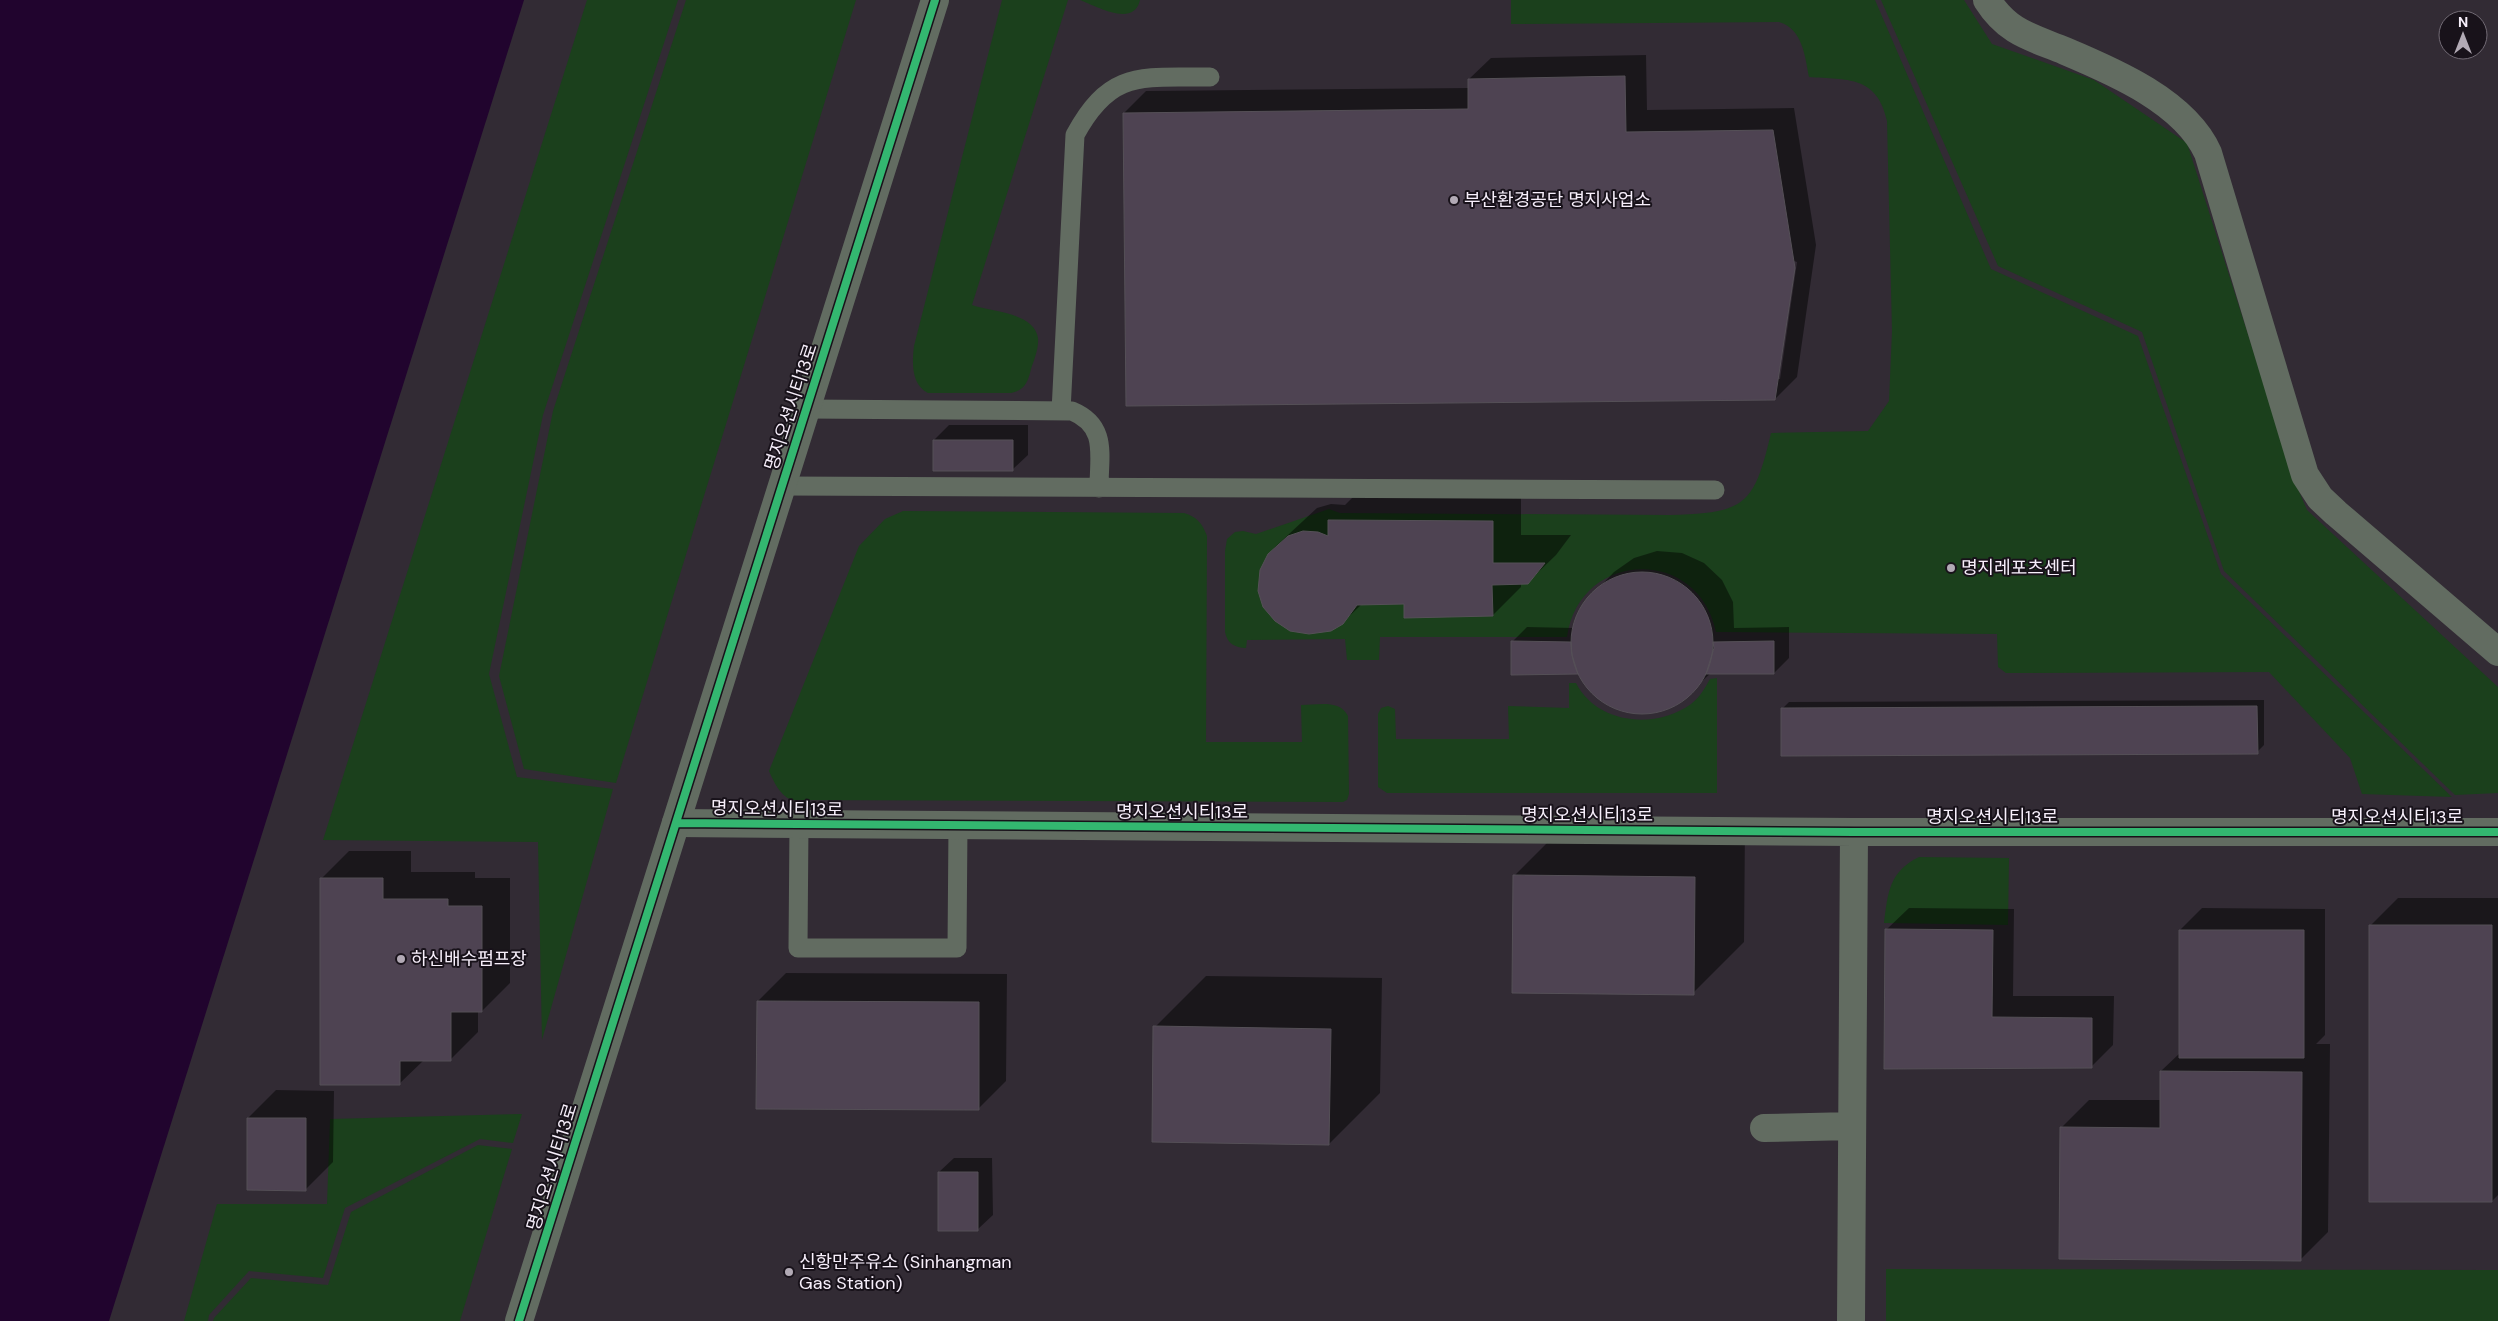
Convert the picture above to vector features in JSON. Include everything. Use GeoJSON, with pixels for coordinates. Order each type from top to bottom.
{"type":"FeatureCollection","features":[{"type":"Feature","properties":{"kind":"street","name":"명지오션시티13로"},"geometry":{"type":"LineString","coordinates":[[519,1321],[935,0]]}},
{"type":"Feature","properties":{"kind":"street"},"geometry":{"type":"LineString","coordinates":[[1987,0],[2008,26],[2024,36],[2100,67],[2165,101],[2186,120],[2201,138],[2305,476],[2320,498],[2336,513],[2498,652]]}},
{"type":"Feature","properties":{"kind":"street","name":"명지오션시티13로"},"geometry":{"type":"LineString","coordinates":[[676,823],[1854,832],[2498,832]]}},
{"type":"Feature","properties":{"kind":"street"},"geometry":{"type":"LineString","coordinates":[[1850,1321],[1854,832]]}},
{"type":"Feature","properties":{"kind":"street"},"geometry":{"type":"LineString","coordinates":[[1764,1128],[1852,1126]]}},
{"type":"Feature","properties":{"kind":"lane"},"geometry":{"type":"LineString","coordinates":[[1061,411],[1074,135],[1088,111],[1098,100],[1130,80],[1210,77]]}},
{"type":"Feature","properties":{"kind":"lane"},"geometry":{"type":"LineString","coordinates":[[806,409],[1072,411],[1091,421],[1097,430],[1099,488]]}},
{"type":"Feature","properties":{"kind":"lane"},"geometry":{"type":"LineString","coordinates":[[782,486],[1715,490]]}},
{"type":"Feature","properties":{"kind":"lane"},"geometry":{"type":"LineString","coordinates":[[799,824],[798,948],[957,948],[958,825]]}},
{"type":"Feature","properties":{"kind":"green space"},"geometry":{"type":"Polygon","coordinates":[[[587,0],[678,0],[543,415],[489,674],[517,777],[613,789],[542,1040],[538,842],[323,840],[587,0]]]}},
{"type":"Feature","properties":{"kind":"green space"},"geometry":{"type":"Polygon","coordinates":[[[686,0],[856,0],[616,783],[524,769],[499,676],[553,411],[686,0]]]}},
{"type":"Feature","properties":{"kind":"green space"},"geometry":{"type":"Polygon","coordinates":[[[1002,0],[1068,0],[972,305],[1011,314],[1029,323],[1035,329],[1038,338],[1037,350],[1027,382],[1023,388],[1016,392],[928,393],[918,385],[914,373],[914,346],[1002,0]]]}},
{"type":"Feature","properties":{"kind":"green space"},"geometry":{"type":"Polygon","coordinates":[[[1080,0],[1140,0],[1136,8],[1130,13],[1123,14],[1104,10],[1080,0]]]}},
{"type":"Feature","properties":{"kind":"green space"},"geometry":{"type":"Polygon","coordinates":[[[1511,0],[1875,0],[1991,269],[2138,336],[2221,574],[2452,797],[2362,794],[2350,758],[2269,672],[2006,673],[1998,667],[1997,634],[1716,632],[1705,604],[1687,584],[1664,572],[1639,569],[1615,574],[1593,587],[1576,608],[1567,637],[1380,637],[1379,660],[1347,660],[1345,639],[1247,640],[1246,648],[1232,644],[1225,632],[1225,551],[1227,539],[1235,532],[1243,531],[1256,534],[1329,509],[1340,513],[1670,515],[1715,512],[1742,501],[1751,490],[1759,476],[1771,433],[1868,431],[1889,401],[1892,331],[1887,121],[1876,95],[1868,88],[1848,80],[1809,77],[1802,45],[1798,37],[1787,26],[1779,22],[1511,24],[1511,0]]]}},
{"type":"Feature","properties":{"kind":"green space"},"geometry":{"type":"Polygon","coordinates":[[[1881,0],[1964,0],[1992,44],[2094,80],[2187,143],[2295,482],[2307,510],[2498,687],[2498,793],[2455,795],[2224,571],[2142,332],[1998,266],[1881,0]]]}},
{"type":"Feature","properties":{"kind":"green space"},"geometry":{"type":"Polygon","coordinates":[[[903,511],[1184,513],[1192,516],[1201,524],[1207,536],[1206,742],[1302,742],[1301,705],[1328,704],[1340,707],[1348,716],[1349,794],[1347,800],[1343,802],[791,800],[777,787],[769,771],[859,546],[885,519],[903,511]]]}},
{"type":"Feature","properties":{"kind":"green space"},"geometry":{"type":"Polygon","coordinates":[[[1717,678],[1717,793],[1387,793],[1378,787],[1378,714],[1381,708],[1388,706],[1395,709],[1396,739],[1509,739],[1508,706],[1569,708],[1569,683],[1576,683],[1585,697],[1612,715],[1644,720],[1677,712],[1691,704],[1700,695],[1710,679],[1717,678]]]}},
{"type":"Feature","properties":{"kind":"green space"},"geometry":{"type":"Polygon","coordinates":[[[1919,857],[2009,858],[2008,925],[1884,923],[1889,892],[1896,876],[1901,869],[1919,857]]]}},
{"type":"Feature","properties":{"kind":"green space"},"geometry":{"type":"Polygon","coordinates":[[[522,1114],[513,1143],[480,1139],[345,1208],[323,1278],[249,1271],[209,1315],[208,1321],[184,1321],[217,1204],[327,1204],[330,1119],[522,1114]]]}},
{"type":"Feature","properties":{"kind":"green space"},"geometry":{"type":"Polygon","coordinates":[[[478,1145],[512,1149],[460,1321],[213,1321],[251,1278],[328,1285],[351,1212],[478,1145]]]}},
{"type":"Feature","properties":{"kind":"green space"},"geometry":{"type":"Polygon","coordinates":[[[1886,1269],[2498,1270],[2498,1321],[1886,1321],[1886,1269]]]}},
{"type":"Feature","properties":{"kind":"shaded area"},"geometry":{"type":"Polygon","coordinates":[[[0,0],[524,0],[109,1321],[0,1321],[0,0]]]}},
{"type":"Feature","properties":{"kind":"building","name":"부산환경공단 명지사업소"},"geometry":{"type":"Polygon","coordinates":[[[1625,76],[1626,132],[1773,130],[1795,268],[1775,400],[1126,406],[1123,113],[1468,109],[1468,79],[1625,76]]]}},
{"type":"Feature","properties":{"kind":"building"},"geometry":{"type":"Polygon","coordinates":[[[933,440],[1013,440],[1013,471],[933,471],[933,440]]]}},
{"type":"Feature","properties":{"kind":"building"},"geometry":{"type":"Polygon","coordinates":[[[1328,520],[1493,521],[1493,563],[1545,563],[1528,584],[1492,585],[1493,616],[1404,618],[1404,604],[1357,605],[1343,624],[1331,631],[1309,634],[1290,631],[1275,621],[1263,607],[1258,591],[1260,570],[1268,554],[1288,536],[1303,531],[1318,532],[1328,536],[1328,520]]]}},
{"type":"Feature","properties":{"kind":"building"},"geometry":{"type":"Polygon","coordinates":[[[1642,572],[1656,573],[1669,577],[1692,593],[1708,616],[1712,629],[1712,657],[1708,670],[1692,693],[1669,709],[1656,713],[1642,714],[1628,713],[1615,709],[1592,693],[1576,670],[1572,657],[1571,643],[1572,629],[1576,616],[1592,593],[1615,577],[1628,573],[1642,572]]]}},
{"type":"Feature","properties":{"kind":"building"},"geometry":{"type":"Polygon","coordinates":[[[1511,641],[1571,642],[1572,655],[1578,674],[1511,675],[1511,641]]]}},
{"type":"Feature","properties":{"kind":"building"},"geometry":{"type":"Polygon","coordinates":[[[1774,641],[1774,674],[1706,674],[1714,648],[1713,642],[1774,641]]]}},
{"type":"Feature","properties":{"kind":"building"},"geometry":{"type":"Polygon","coordinates":[[[2257,706],[2258,754],[1781,756],[1781,708],[2257,706]]]}},
{"type":"Feature","properties":{"kind":"building"},"geometry":{"type":"Polygon","coordinates":[[[1513,875],[1695,877],[1694,995],[1512,993],[1513,875]]]}},
{"type":"Feature","properties":{"kind":"building","name":"하신배수펌프장"},"geometry":{"type":"Polygon","coordinates":[[[320,878],[383,878],[383,899],[448,899],[448,906],[482,906],[482,1012],[451,1012],[451,1061],[400,1061],[400,1085],[320,1085],[320,878]]]}},
{"type":"Feature","properties":{"kind":"building"},"geometry":{"type":"Polygon","coordinates":[[[2369,925],[2492,925],[2492,1202],[2369,1202],[2369,925]]]}},
{"type":"Feature","properties":{"kind":"building"},"geometry":{"type":"Polygon","coordinates":[[[1885,929],[1993,930],[1992,1017],[2092,1018],[2092,1068],[1884,1069],[1885,929]]]}},
{"type":"Feature","properties":{"kind":"building"},"geometry":{"type":"Polygon","coordinates":[[[2179,930],[2304,930],[2304,1058],[2179,1058],[2179,930]]]}},
{"type":"Feature","properties":{"kind":"building"},"geometry":{"type":"Polygon","coordinates":[[[757,1001],[979,1002],[979,1110],[756,1109],[757,1001]]]}},
{"type":"Feature","properties":{"kind":"building"},"geometry":{"type":"Polygon","coordinates":[[[1153,1026],[1331,1029],[1329,1145],[1152,1142],[1153,1026]]]}},
{"type":"Feature","properties":{"kind":"building"},"geometry":{"type":"Polygon","coordinates":[[[2160,1071],[2302,1072],[2301,1261],[2059,1259],[2060,1127],[2160,1128],[2160,1071]]]}},
{"type":"Feature","properties":{"kind":"building"},"geometry":{"type":"Polygon","coordinates":[[[247,1118],[306,1118],[306,1191],[247,1190],[247,1118]]]}},
{"type":"Feature","properties":{"kind":"building"},"geometry":{"type":"Polygon","coordinates":[[[938,1172],[978,1172],[978,1231],[938,1231],[938,1172]]]}},
{"type":"Feature","properties":{"kind":"cycle path"},"geometry":{"type":"LineString","coordinates":[[519,1321],[935,0]]}},
{"type":"Feature","properties":{"kind":"cycle path"},"geometry":{"type":"LineString","coordinates":[[676,823],[1854,832],[2498,832]]}},
{"type":"Feature","properties":{"kind":"place","name":"부산환경공단 명지사업소"},"geometry":{"type":"Point","coordinates":[1454,200]}},
{"type":"Feature","properties":{"kind":"place","name":"명지레포츠센터"},"geometry":{"type":"Point","coordinates":[1951,568]}},
{"type":"Feature","properties":{"kind":"place","name":"하신배수펌프장"},"geometry":{"type":"Point","coordinates":[401,959]}},
{"type":"Feature","properties":{"kind":"place","name":"신항만주유소 (Sinhangman Gas Station)"},"geometry":{"type":"Point","coordinates":[789,1272]}}]}
